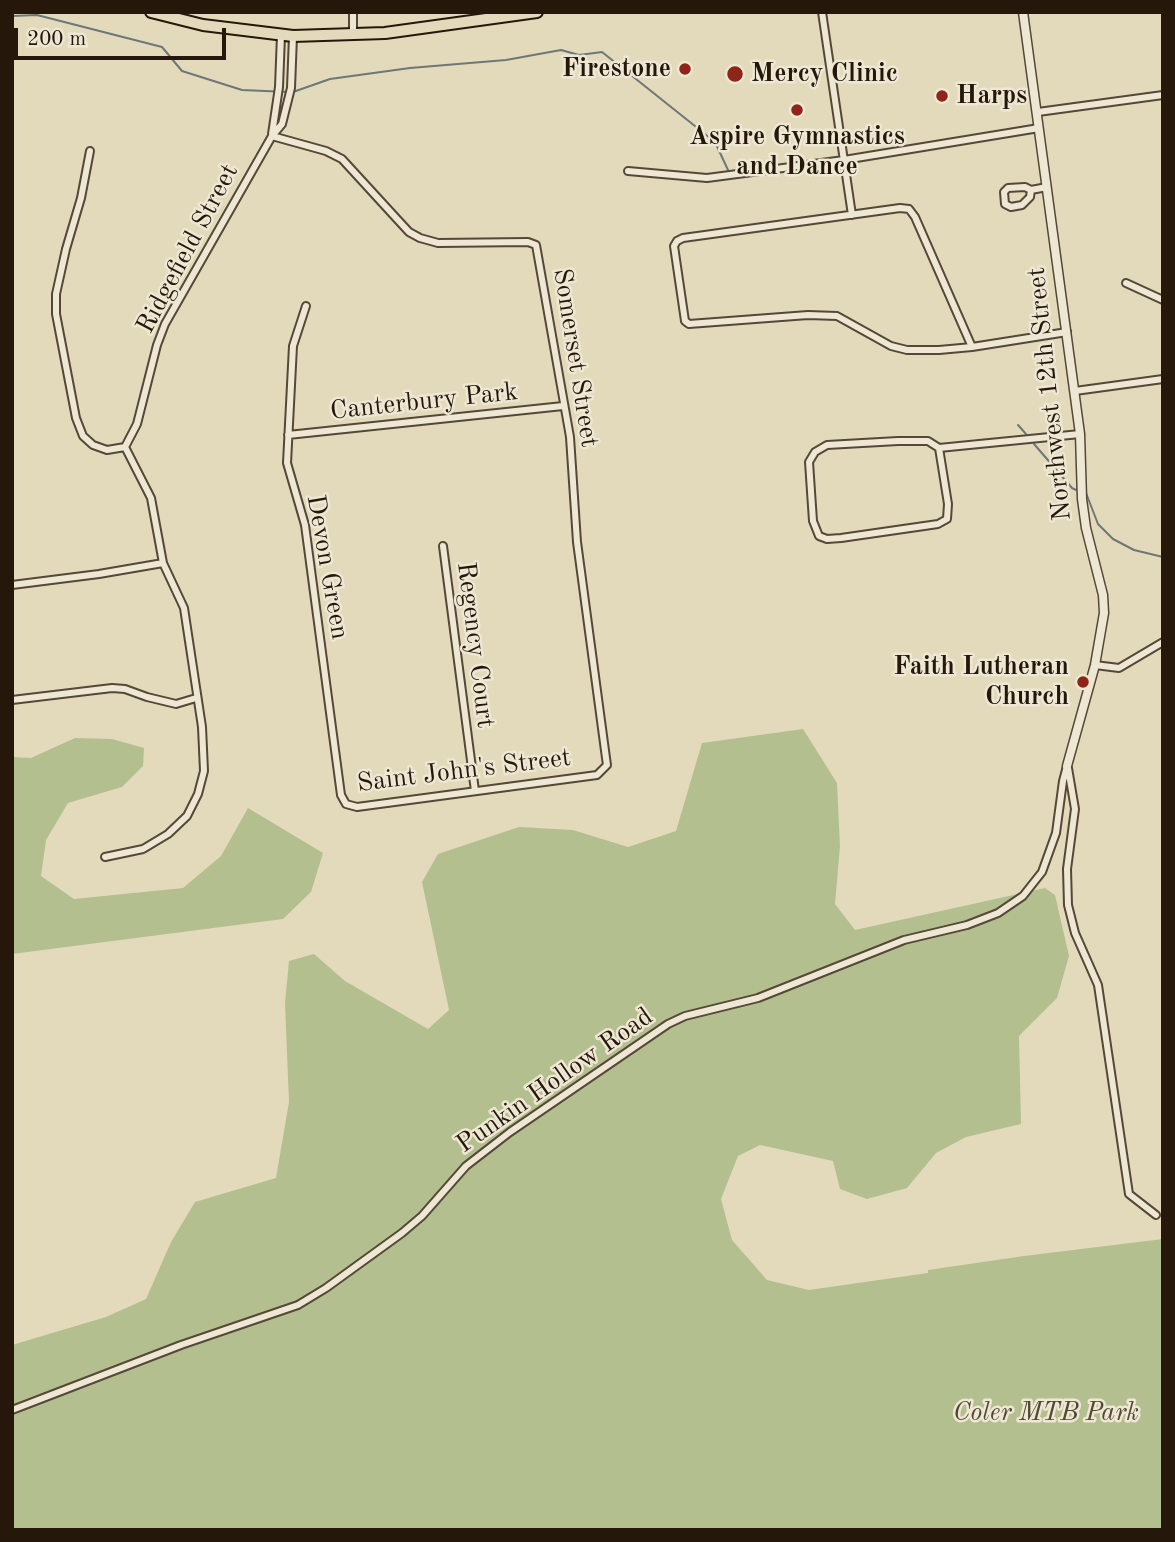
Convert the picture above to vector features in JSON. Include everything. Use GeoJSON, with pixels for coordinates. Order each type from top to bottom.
{"type":"FeatureCollection","features":[{"type":"Feature","properties":{"kind":"main road"},"geometry":{"type":"LineString","coordinates":[[151,12],[203,25],[287,36],[353,36],[537,12]]}},
{"type":"Feature","properties":{"kind":"street"},"geometry":{"type":"LineString","coordinates":[[353,12],[353,36]]}},
{"type":"Feature","properties":{"kind":"street"},"geometry":{"type":"LineString","coordinates":[[822,12],[852,215]]}},
{"type":"Feature","properties":{"kind":"street","name":"Northwest 12th Street"},"geometry":{"type":"LineString","coordinates":[[1023,12],[1075,391],[1080,433],[1083,508],[1103,595],[1104,613],[1095,665],[1067,766]]}},
{"type":"Feature","properties":{"kind":"street","name":"Ridgefield Street"},"geometry":{"type":"LineString","coordinates":[[272,135],[287,36]]}},
{"type":"Feature","properties":{"kind":"street","name":"Ridgefield Street"},"geometry":{"type":"LineString","coordinates":[[125,447],[137,424],[165,324],[272,135],[282,124],[291,88],[287,36]]}},
{"type":"Feature","properties":{"kind":"street"},"geometry":{"type":"LineString","coordinates":[[1038,112],[1163,95]]}},
{"type":"Feature","properties":{"kind":"street"},"geometry":{"type":"LineString","coordinates":[[628,171],[707,178],[844,160],[1040,128]]}},
{"type":"Feature","properties":{"kind":"street","name":"Somerset Street"},"geometry":{"type":"LineString","coordinates":[[272,135],[326,151],[342,159],[403,226],[420,238],[447,244],[532,242],[539,257],[570,437],[577,542],[607,765],[597,775]]}},
{"type":"Feature","properties":{"kind":"street"},"geometry":{"type":"LineString","coordinates":[[90,150],[63,260],[56,294],[56,314],[76,418],[83,436],[93,445],[107,450],[125,447],[151,498],[163,563],[184,608],[203,742],[204,771],[187,816],[167,834],[143,849],[106,858]]}},
{"type":"Feature","properties":{"kind":"street"},"geometry":{"type":"LineString","coordinates":[[1031,190],[1030,197],[1022,205],[1004,204],[1004,192],[1008,188],[1025,187],[1031,190],[1046,187]]}},
{"type":"Feature","properties":{"kind":"street"},"geometry":{"type":"LineString","coordinates":[[972,347],[915,217],[909,209],[900,208],[683,239],[677,241],[674,246],[685,321],[689,324],[808,315],[836,316],[891,346],[907,350],[939,351],[972,347],[1067,332]]}},
{"type":"Feature","properties":{"kind":"street"},"geometry":{"type":"LineString","coordinates":[[1126,283],[1163,300]]}},
{"type":"Feature","properties":{"kind":"street","name":"Devon Green"},"geometry":{"type":"LineString","coordinates":[[306,306],[293,346],[287,463],[305,525],[341,795]]}},
{"type":"Feature","properties":{"kind":"street"},"geometry":{"type":"LineString","coordinates":[[1075,391],[1163,379]]}},
{"type":"Feature","properties":{"kind":"street","name":"Canterbury Park"},"geometry":{"type":"LineString","coordinates":[[288,435],[563,406]]}},
{"type":"Feature","properties":{"kind":"street"},"geometry":{"type":"LineString","coordinates":[[939,448],[948,504],[947,519],[939,524],[841,538],[819,536],[813,521],[809,462],[816,452],[827,445],[898,440],[929,441],[939,448],[1080,433]]}},
{"type":"Feature","properties":{"kind":"street","name":"Regency Court"},"geometry":{"type":"LineString","coordinates":[[443,546],[475,791]]}},
{"type":"Feature","properties":{"kind":"street"},"geometry":{"type":"LineString","coordinates":[[12,585],[163,563]]}},
{"type":"Feature","properties":{"kind":"street"},"geometry":{"type":"LineString","coordinates":[[1095,665],[1119,668],[1163,642]]}},
{"type":"Feature","properties":{"kind":"street"},"geometry":{"type":"LineString","coordinates":[[12,700],[112,688],[125,689],[176,704],[196,698]]}},
{"type":"Feature","properties":{"kind":"street"},"geometry":{"type":"LineString","coordinates":[[1067,766],[1075,809],[1067,869],[1068,905],[1075,933],[1098,985],[1129,1194],[1156,1215]]}},
{"type":"Feature","properties":{"kind":"street","name":"Punkin Hollow Road"},"geometry":{"type":"LineString","coordinates":[[12,1410],[192,1341],[298,1304],[326,1289],[402,1234],[422,1216],[466,1166],[510,1132],[668,1024],[685,1016],[758,998],[904,940],[967,925],[998,913],[1029,890],[1047,862],[1056,833],[1067,766]]}},
{"type":"Feature","properties":{"kind":"street","name":"Saint John's Street"},"geometry":{"type":"LineString","coordinates":[[341,795],[346,804],[357,807],[597,775]]}},
{"type":"Feature","properties":{"kind":"green space","name":"Coler MTB Park"},"geometry":{"type":"Polygon","coordinates":[[[803,729],[837,783],[840,846],[835,904],[855,930],[1045,888],[1055,895],[1069,956],[1057,998],[1019,1036],[1021,1124],[966,1137],[936,1153],[907,1188],[867,1199],[840,1189],[833,1161],[760,1145],[738,1156],[721,1199],[732,1240],[767,1280],[809,1290],[1024,1256],[1163,1239],[1163,1530],[12,1530],[12,1345],[106,1317],[146,1299],[171,1242],[195,1202],[276,1178],[289,1102],[285,1003],[289,961],[314,954],[345,981],[428,1029],[449,1010],[422,882],[438,854],[519,827],[573,830],[628,847],[676,831],[702,743],[803,729]]]}},
{"type":"Feature","properties":{"kind":"green space"},"geometry":{"type":"Polygon","coordinates":[[[75,738],[112,739],[144,748],[143,766],[122,787],[68,803],[46,840],[41,876],[74,899],[183,888],[221,856],[248,808],[323,853],[311,892],[283,919],[12,954],[12,757],[31,758],[75,738]]]}},
{"type":"Feature","properties":{"kind":"waterway"},"geometry":{"type":"LineString","coordinates":[[12,16],[37,15],[162,47],[182,71],[242,90],[288,92]]}},
{"type":"Feature","properties":{"kind":"waterway"},"geometry":{"type":"LineString","coordinates":[[293,92],[330,79],[410,68],[506,60],[561,50],[579,55],[602,52],[715,142],[728,170]]}},
{"type":"Feature","properties":{"kind":"waterway"},"geometry":{"type":"LineString","coordinates":[[1018,425],[1026,434]]}},
{"type":"Feature","properties":{"kind":"waterway"},"geometry":{"type":"LineString","coordinates":[[1034,444],[1076,490]]}},
{"type":"Feature","properties":{"kind":"waterway"},"geometry":{"type":"LineString","coordinates":[[1086,493],[1098,524],[1113,539],[1134,550],[1163,557]]}},
{"type":"Feature","properties":{"kind":"waterway"},"geometry":{"type":"LineString","coordinates":[[12,770],[12,778]]}},
{"type":"Feature","properties":{"kind":"place","name":"Firestone"},"geometry":{"type":"Point","coordinates":[685,69]}},
{"type":"Feature","properties":{"kind":"place","name":"Mercy Clinic"},"geometry":{"type":"Point","coordinates":[735,74]}},
{"type":"Feature","properties":{"kind":"place","name":"Harps"},"geometry":{"type":"Point","coordinates":[942,96]}},
{"type":"Feature","properties":{"kind":"place","name":"Aspire Gymnastics and Dance"},"geometry":{"type":"Point","coordinates":[797,110]}},
{"type":"Feature","properties":{"kind":"place","name":"Faith Lutheran Church"},"geometry":{"type":"Point","coordinates":[1083,682]}}]}
